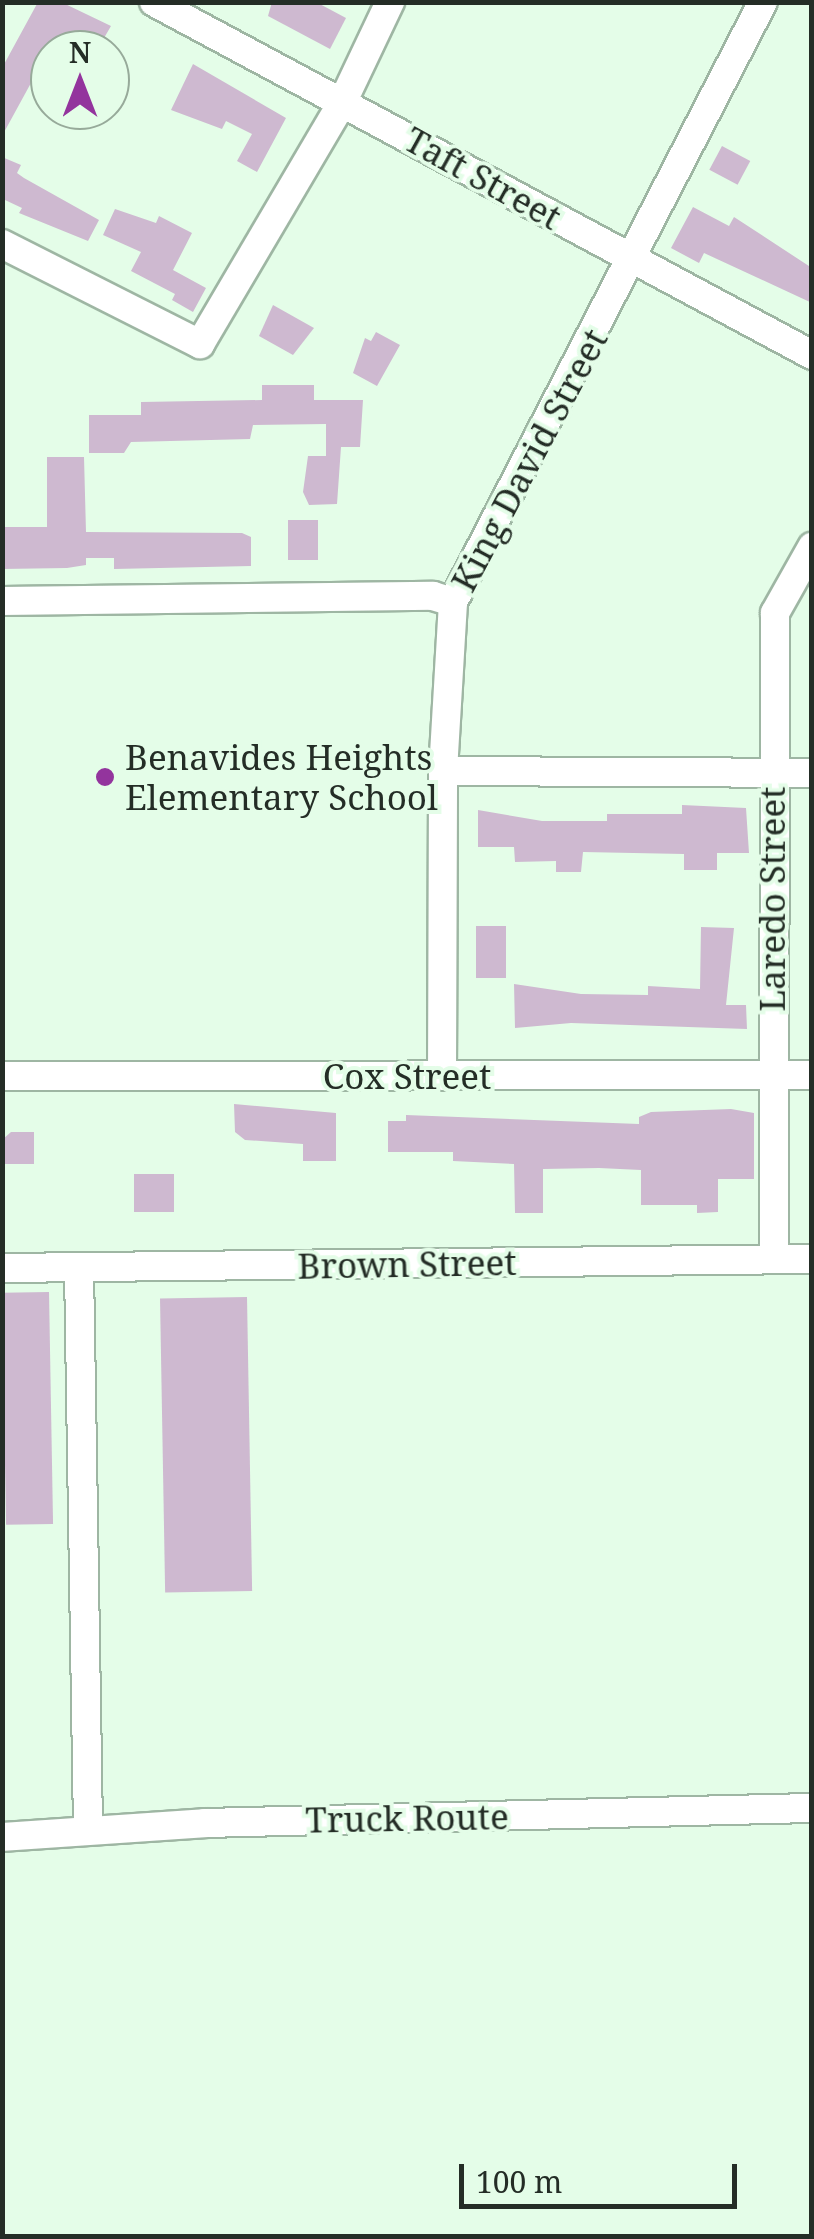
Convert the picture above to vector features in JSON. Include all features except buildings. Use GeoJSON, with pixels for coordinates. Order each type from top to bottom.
{"type":"FeatureCollection","features":[{"type":"Feature","properties":{"kind":"street","name":"Taft Street"},"geometry":{"type":"LineString","coordinates":[[154,2],[812,354]]}},
{"type":"Feature","properties":{"kind":"street"},"geometry":{"type":"LineString","coordinates":[[2,244],[200,344],[342,101],[390,2]]}},
{"type":"Feature","properties":{"kind":"street","name":"King David Street"},"geometry":{"type":"LineString","coordinates":[[442,1076],[443,771],[454,602],[764,2]]}},
{"type":"Feature","properties":{"kind":"street","name":"Laredo Street"},"geometry":{"type":"LineString","coordinates":[[774,1260],[775,613],[812,547]]}},
{"type":"Feature","properties":{"kind":"street"},"geometry":{"type":"LineString","coordinates":[[2,601],[433,596],[454,602]]}},
{"type":"Feature","properties":{"kind":"street"},"geometry":{"type":"LineString","coordinates":[[443,771],[812,773]]}},
{"type":"Feature","properties":{"kind":"street","name":"Cox Street"},"geometry":{"type":"LineString","coordinates":[[2,1076],[812,1075]]}},
{"type":"Feature","properties":{"kind":"street","name":"Brown Street"},"geometry":{"type":"LineString","coordinates":[[2,1268],[812,1259]]}},
{"type":"Feature","properties":{"kind":"street"},"geometry":{"type":"LineString","coordinates":[[79,1267],[88,1828]]}},
{"type":"Feature","properties":{"kind":"street","name":"Truck Route"},"geometry":{"type":"LineString","coordinates":[[2,1837],[88,1828],[812,1808]]}},
{"type":"Feature","properties":{"kind":"place","name":"Benavides Heights Elementary School"},"geometry":{"type":"Point","coordinates":[105,777]}}]}
